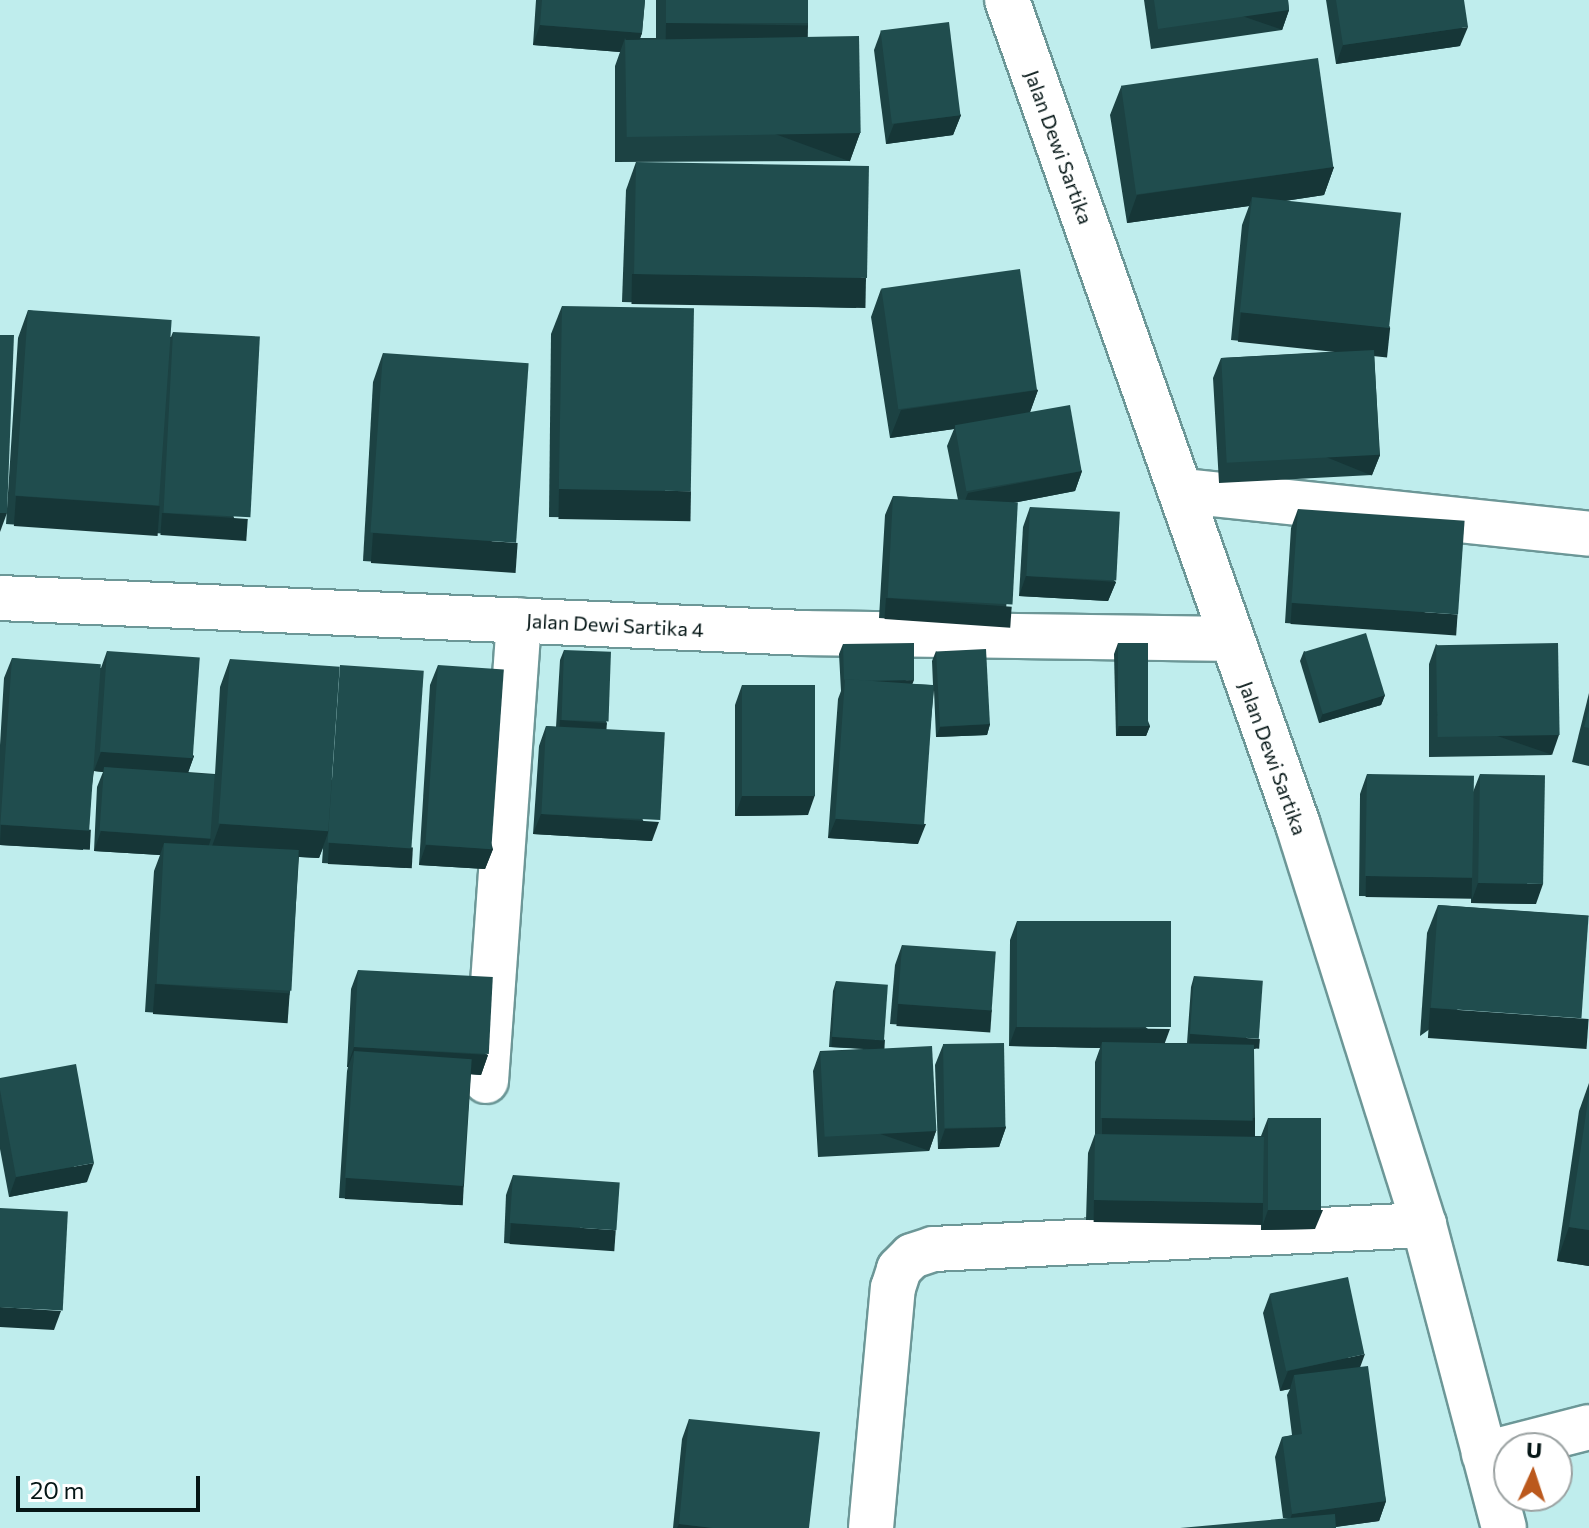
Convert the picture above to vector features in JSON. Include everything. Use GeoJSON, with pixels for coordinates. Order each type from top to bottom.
{"type":"FeatureCollection","features":[{"type":"Feature","properties":{"kind":"street","name":"Jalan Dewi Sartika"},"geometry":{"type":"LineString","coordinates":[[1007,0],[1183,491],[1231,639],[1298,825],[1424,1225],[1504,1528]]}},
{"type":"Feature","properties":{"kind":"street"},"geometry":{"type":"LineString","coordinates":[[1183,491],[1589,534]]}},
{"type":"Feature","properties":{"kind":"street","name":"Jalan Dewi Sartika 4"},"geometry":{"type":"LineString","coordinates":[[0,598],[805,633],[1231,639]]}},
{"type":"Feature","properties":{"kind":"street"},"geometry":{"type":"LineString","coordinates":[[486,1081],[519,620]]}},
{"type":"Feature","properties":{"kind":"street"},"geometry":{"type":"LineString","coordinates":[[871,1528],[893,1288],[899,1269],[912,1256],[933,1249],[1424,1225]]}},
{"type":"Feature","properties":{"kind":"street"},"geometry":{"type":"LineString","coordinates":[[1484,1454],[1589,1427]]}},
{"type":"Feature","properties":{"kind":"building"},"geometry":{"type":"Polygon","coordinates":[[[542,0],[645,0],[642,33],[540,25],[542,0]]]}},
{"type":"Feature","properties":{"kind":"building"},"geometry":{"type":"Polygon","coordinates":[[[666,0],[808,0],[808,23],[666,23],[666,0]]]}},
{"type":"Feature","properties":{"kind":"building"},"geometry":{"type":"Polygon","coordinates":[[[1154,0],[1288,0],[1289,10],[1158,29],[1154,0]]]}},
{"type":"Feature","properties":{"kind":"building"},"geometry":{"type":"Polygon","coordinates":[[[1336,0],[1464,0],[1468,27],[1343,45],[1336,0]]]}},
{"type":"Feature","properties":{"kind":"building"},"geometry":{"type":"Polygon","coordinates":[[[949,22],[960,115],[892,124],[881,30],[949,22]]]}},
{"type":"Feature","properties":{"kind":"building"},"geometry":{"type":"Polygon","coordinates":[[[859,36],[861,133],[627,137],[625,40],[859,36]]]}},
{"type":"Feature","properties":{"kind":"building"},"geometry":{"type":"Polygon","coordinates":[[[1318,58],[1333,167],[1136,195],[1121,86],[1318,58]]]}},
{"type":"Feature","properties":{"kind":"building"},"geometry":{"type":"Polygon","coordinates":[[[636,162],[869,166],[867,278],[634,274],[636,162]]]}},
{"type":"Feature","properties":{"kind":"building"},"geometry":{"type":"Polygon","coordinates":[[[1252,197],[1401,213],[1389,328],[1240,312],[1252,197]]]}},
{"type":"Feature","properties":{"kind":"building"},"geometry":{"type":"Polygon","coordinates":[[[1020,269],[1037,390],[898,409],[881,288],[1020,269]]]}},
{"type":"Feature","properties":{"kind":"building"},"geometry":{"type":"Polygon","coordinates":[[[562,306],[694,308],[691,491],[559,489],[562,306]]]}},
{"type":"Feature","properties":{"kind":"building"},"geometry":{"type":"Polygon","coordinates":[[[28,310],[172,320],[159,506],[15,496],[28,310]]]}},
{"type":"Feature","properties":{"kind":"building"},"geometry":{"type":"Polygon","coordinates":[[[173,332],[260,337],[250,517],[164,513],[173,332]]]}},
{"type":"Feature","properties":{"kind":"building"},"geometry":{"type":"Polygon","coordinates":[[[0,335],[14,335],[7,513],[0,513],[0,335]]]}},
{"type":"Feature","properties":{"kind":"building"},"geometry":{"type":"Polygon","coordinates":[[[1374,350],[1379,455],[1227,463],[1221,358],[1374,350]]]}},
{"type":"Feature","properties":{"kind":"building"},"geometry":{"type":"Polygon","coordinates":[[[383,353],[529,363],[516,543],[370,533],[383,353]]]}},
{"type":"Feature","properties":{"kind":"building"},"geometry":{"type":"Polygon","coordinates":[[[1070,405],[1082,471],[966,491],[955,425],[1070,405]]]}},
{"type":"Feature","properties":{"kind":"building"},"geometry":{"type":"Polygon","coordinates":[[[893,496],[1018,503],[1012,604],[888,598],[893,496]]]}},
{"type":"Feature","properties":{"kind":"building"},"geometry":{"type":"Polygon","coordinates":[[[1030,507],[1120,512],[1116,581],[1026,576],[1030,507]]]}},
{"type":"Feature","properties":{"kind":"building"},"geometry":{"type":"Polygon","coordinates":[[[1298,509],[1465,521],[1458,614],[1291,603],[1298,509]]]}},
{"type":"Feature","properties":{"kind":"building"},"geometry":{"type":"Polygon","coordinates":[[[1366,633],[1385,695],[1323,714],[1304,652],[1366,633]]]}},
{"type":"Feature","properties":{"kind":"building"},"geometry":{"type":"Polygon","coordinates":[[[914,643],[914,680],[844,681],[843,644],[914,643]]]}},
{"type":"Feature","properties":{"kind":"building"},"geometry":{"type":"Polygon","coordinates":[[[1118,643],[1148,643],[1148,726],[1118,726],[1118,643]]]}},
{"type":"Feature","properties":{"kind":"building"},"geometry":{"type":"Polygon","coordinates":[[[1558,643],[1560,735],[1438,737],[1436,645],[1558,643]]]}},
{"type":"Feature","properties":{"kind":"building"},"geometry":{"type":"Polygon","coordinates":[[[986,649],[990,724],[940,727],[936,652],[986,649]]]}},
{"type":"Feature","properties":{"kind":"building"},"geometry":{"type":"Polygon","coordinates":[[[564,650],[611,652],[609,722],[562,720],[564,650]]]}},
{"type":"Feature","properties":{"kind":"building"},"geometry":{"type":"Polygon","coordinates":[[[107,651],[200,657],[193,758],[100,752],[107,651]]]}},
{"type":"Feature","properties":{"kind":"building"},"geometry":{"type":"Polygon","coordinates":[[[12,658],[101,664],[89,831],[0,825],[12,658]]]}},
{"type":"Feature","properties":{"kind":"building"},"geometry":{"type":"Polygon","coordinates":[[[230,659],[340,667],[328,831],[218,824],[230,659]]]}},
{"type":"Feature","properties":{"kind":"building"},"geometry":{"type":"Polygon","coordinates":[[[340,665],[424,671],[411,848],[328,843],[340,665]]]}},
{"type":"Feature","properties":{"kind":"building"},"geometry":{"type":"Polygon","coordinates":[[[438,665],[504,670],[491,849],[425,845],[438,665]]]}},
{"type":"Feature","properties":{"kind":"building"},"geometry":{"type":"Polygon","coordinates":[[[845,679],[934,685],[924,825],[835,819],[845,679]]]}},
{"type":"Feature","properties":{"kind":"building"},"geometry":{"type":"Polygon","coordinates":[[[742,685],[815,685],[815,796],[742,796],[742,685]]]}},
{"type":"Feature","properties":{"kind":"building"},"geometry":{"type":"Polygon","coordinates":[[[1589,709],[1589,728],[1584,727],[1589,709]]]}},
{"type":"Feature","properties":{"kind":"building"},"geometry":{"type":"Polygon","coordinates":[[[546,726],[665,732],[660,820],[541,814],[546,726]]]}},
{"type":"Feature","properties":{"kind":"building"},"geometry":{"type":"Polygon","coordinates":[[[104,767],[215,775],[210,839],[100,831],[104,767]]]}},
{"type":"Feature","properties":{"kind":"building"},"geometry":{"type":"Polygon","coordinates":[[[1367,774],[1474,776],[1472,878],[1365,876],[1367,774]]]}},
{"type":"Feature","properties":{"kind":"building"},"geometry":{"type":"Polygon","coordinates":[[[1480,774],[1545,775],[1543,884],[1478,883],[1480,774]]]}},
{"type":"Feature","properties":{"kind":"building"},"geometry":{"type":"Polygon","coordinates":[[[164,843],[299,850],[291,991],[157,984],[164,843]]]}},
{"type":"Feature","properties":{"kind":"building"},"geometry":{"type":"Polygon","coordinates":[[[1438,905],[1589,916],[1581,1018],[1431,1008],[1438,905]]]}},
{"type":"Feature","properties":{"kind":"building"},"geometry":{"type":"Polygon","coordinates":[[[1017,921],[1171,921],[1171,1027],[1017,1027],[1017,921]]]}},
{"type":"Feature","properties":{"kind":"building"},"geometry":{"type":"Polygon","coordinates":[[[902,945],[996,952],[992,1010],[898,1004],[902,945]]]}},
{"type":"Feature","properties":{"kind":"building"},"geometry":{"type":"Polygon","coordinates":[[[358,970],[493,977],[489,1054],[354,1047],[358,970]]]}},
{"type":"Feature","properties":{"kind":"building"},"geometry":{"type":"Polygon","coordinates":[[[1194,976],[1263,981],[1259,1039],[1190,1034],[1194,976]]]}},
{"type":"Feature","properties":{"kind":"building"},"geometry":{"type":"Polygon","coordinates":[[[836,981],[888,985],[884,1040],[832,1037],[836,981]]]}},
{"type":"Feature","properties":{"kind":"building"},"geometry":{"type":"Polygon","coordinates":[[[1102,1042],[1254,1045],[1253,1121],[1101,1118],[1102,1042]]]}},
{"type":"Feature","properties":{"kind":"building"},"geometry":{"type":"Polygon","coordinates":[[[1004,1043],[1005,1127],[944,1128],[943,1044],[1004,1043]]]}},
{"type":"Feature","properties":{"kind":"building"},"geometry":{"type":"Polygon","coordinates":[[[932,1046],[936,1131],[825,1137],[820,1052],[932,1046]]]}},
{"type":"Feature","properties":{"kind":"building"},"geometry":{"type":"Polygon","coordinates":[[[354,1051],[472,1059],[463,1186],[345,1178],[354,1051]]]}},
{"type":"Feature","properties":{"kind":"building"},"geometry":{"type":"Polygon","coordinates":[[[76,1064],[94,1163],[16,1177],[0,1078],[76,1064]]]}},
{"type":"Feature","properties":{"kind":"building"},"geometry":{"type":"Polygon","coordinates":[[[1589,1094],[1589,1230],[1569,1227],[1589,1094]]]}},
{"type":"Feature","properties":{"kind":"building"},"geometry":{"type":"Polygon","coordinates":[[[1268,1118],[1321,1118],[1321,1210],[1268,1210],[1268,1118]]]}},
{"type":"Feature","properties":{"kind":"building"},"geometry":{"type":"Polygon","coordinates":[[[1095,1134],[1264,1137],[1263,1203],[1094,1200],[1095,1134]]]}},
{"type":"Feature","properties":{"kind":"building"},"geometry":{"type":"Polygon","coordinates":[[[513,1175],[620,1182],[616,1230],[510,1223],[513,1175]]]}},
{"type":"Feature","properties":{"kind":"building"},"geometry":{"type":"Polygon","coordinates":[[[0,1208],[68,1212],[63,1310],[0,1307],[0,1208]]]}},
{"type":"Feature","properties":{"kind":"building"},"geometry":{"type":"Polygon","coordinates":[[[1348,1277],[1364,1354],[1286,1371],[1270,1294],[1348,1277]]]}},
{"type":"Feature","properties":{"kind":"building"},"geometry":{"type":"Polygon","coordinates":[[[1368,1366],[1386,1501],[1292,1514],[1282,1437],[1302,1434],[1294,1375],[1368,1366]]]}},
{"type":"Feature","properties":{"kind":"building"},"geometry":{"type":"Polygon","coordinates":[[[689,1419],[820,1432],[809,1528],[713,1528],[679,1524],[689,1419]]]}},
{"type":"Feature","properties":{"kind":"building"},"geometry":{"type":"Polygon","coordinates":[[[1335,1514],[1336,1528],[1180,1528],[1335,1514]]]}}]}
